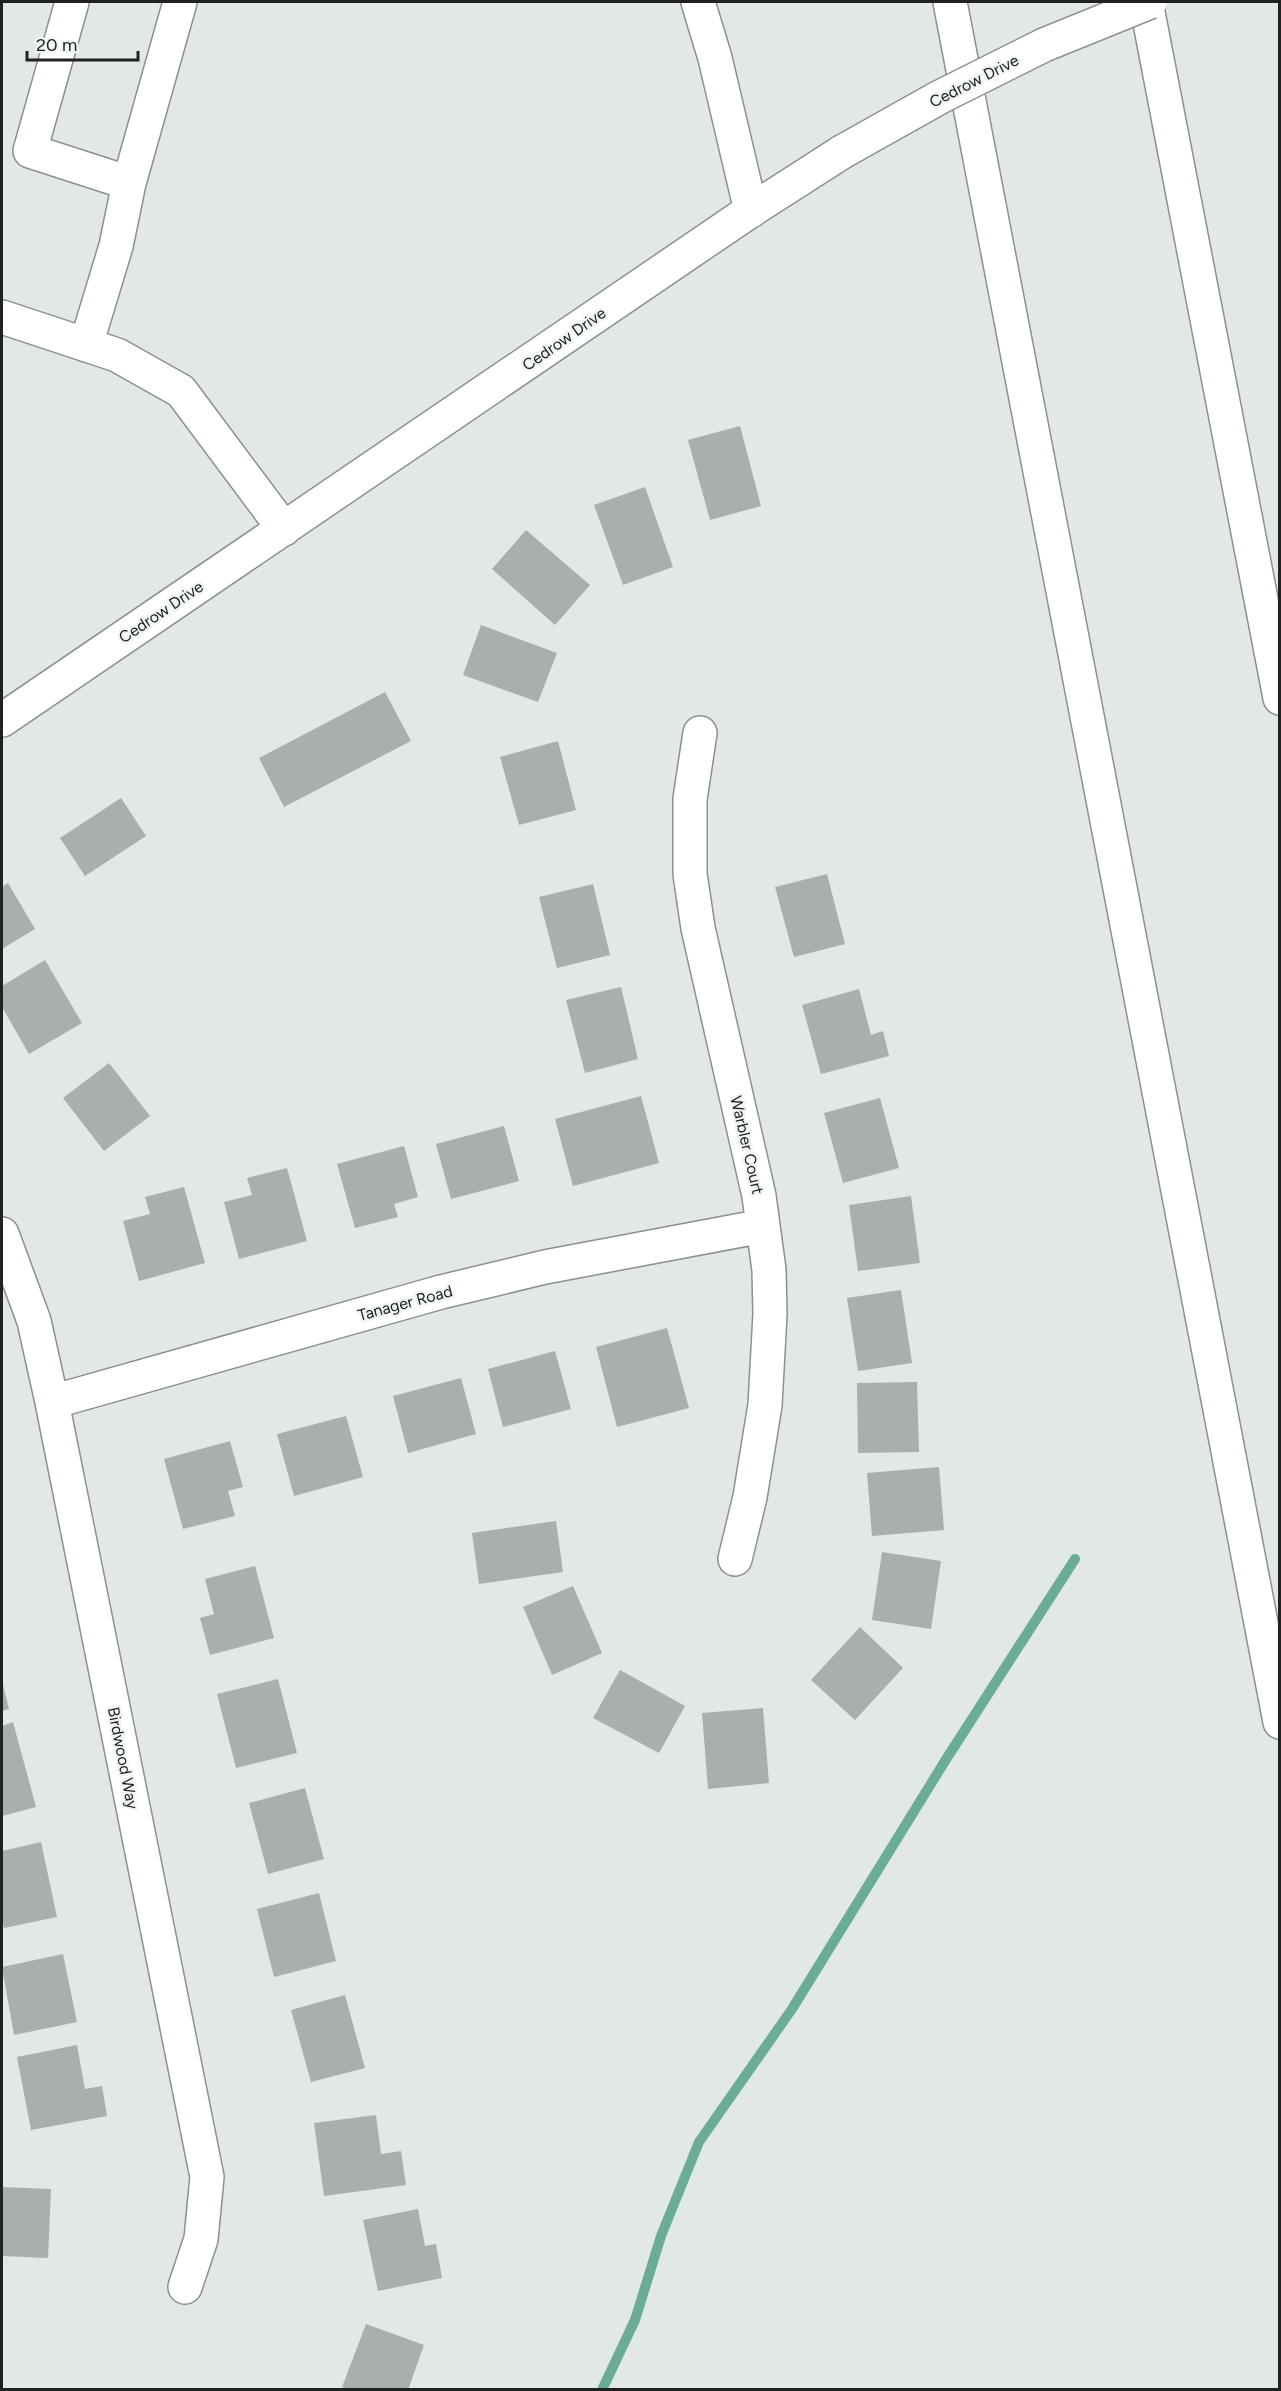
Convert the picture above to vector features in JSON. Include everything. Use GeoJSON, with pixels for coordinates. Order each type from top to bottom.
{"type":"FeatureCollection","features":[{"type":"Feature","properties":{"kind":"main road"},"geometry":{"type":"LineString","coordinates":[[72,2],[30,151],[129,183]]}},
{"type":"Feature","properties":{"kind":"main road"},"geometry":{"type":"LineString","coordinates":[[86,345],[116,246],[129,183],[180,2]]}},
{"type":"Feature","properties":{"kind":"main road"},"geometry":{"type":"LineString","coordinates":[[698,2],[715,58],[751,211]]}},
{"type":"Feature","properties":{"kind":"main road"},"geometry":{"type":"LineString","coordinates":[[950,2],[1280,1722]]}},
{"type":"Feature","properties":{"kind":"main road"},"geometry":{"type":"LineString","coordinates":[[1148,2],[1280,698]]}},
{"type":"Feature","properties":{"kind":"main road","name":"Cedrow Drive"},"geometry":{"type":"LineString","coordinates":[[2,720],[751,211],[842,152],[940,97],[1044,45],[1148,2]]}},
{"type":"Feature","properties":{"kind":"main road"},"geometry":{"type":"LineString","coordinates":[[2,317],[117,356],[182,391],[285,529]]}},
{"type":"Feature","properties":{"kind":"main road","name":"Warbler Court"},"geometry":{"type":"LineString","coordinates":[[700,733],[690,800],[690,874],[698,928],[763,1226],[770,1314],[765,1405],[750,1497],[735,1559]]}},
{"type":"Feature","properties":{"kind":"main road","name":"Tanager Road"},"geometry":{"type":"LineString","coordinates":[[52,1402],[441,1292],[545,1267],[763,1226]]}},
{"type":"Feature","properties":{"kind":"main road","name":"Birdwood Way"},"geometry":{"type":"LineString","coordinates":[[2,1234],[34,1321],[52,1402],[207,2177],[201,2239],[185,2287]]}},
{"type":"Feature","properties":{"kind":"building"},"geometry":{"type":"Polygon","coordinates":[[[740,426],[761,506],[710,520],[688,440],[740,426]]]}},
{"type":"Feature","properties":{"kind":"building"},"geometry":{"type":"Polygon","coordinates":[[[645,487],[673,567],[623,585],[594,505],[645,487]]]}},
{"type":"Feature","properties":{"kind":"building"},"geometry":{"type":"Polygon","coordinates":[[[526,530],[590,585],[555,625],[492,569],[526,530]]]}},
{"type":"Feature","properties":{"kind":"building"},"geometry":{"type":"Polygon","coordinates":[[[481,625],[557,653],[538,702],[463,675],[481,625]]]}},
{"type":"Feature","properties":{"kind":"building"},"geometry":{"type":"Polygon","coordinates":[[[385,692],[411,741],[284,807],[259,758],[385,692]]]}},
{"type":"Feature","properties":{"kind":"building"},"geometry":{"type":"Polygon","coordinates":[[[558,741],[576,810],[519,825],[500,757],[558,741]]]}},
{"type":"Feature","properties":{"kind":"building"},"geometry":{"type":"Polygon","coordinates":[[[121,798],[146,836],[85,876],[60,838],[121,798]]]}},
{"type":"Feature","properties":{"kind":"building"},"geometry":{"type":"Polygon","coordinates":[[[827,874],[845,944],[794,957],[775,887],[827,874]]]}},
{"type":"Feature","properties":{"kind":"building"},"geometry":{"type":"Polygon","coordinates":[[[8,883],[35,929],[2,949],[2,887],[8,883]]]}},
{"type":"Feature","properties":{"kind":"building"},"geometry":{"type":"Polygon","coordinates":[[[593,884],[610,955],[557,968],[539,897],[593,884]]]}},
{"type":"Feature","properties":{"kind":"building"},"geometry":{"type":"Polygon","coordinates":[[[45,960],[82,1023],[29,1054],[2,1007],[2,986],[45,960]]]}},
{"type":"Feature","properties":{"kind":"building"},"geometry":{"type":"Polygon","coordinates":[[[621,987],[638,1059],[585,1073],[566,1000],[621,987]]]}},
{"type":"Feature","properties":{"kind":"building"},"geometry":{"type":"Polygon","coordinates":[[[859,989],[871,1035],[883,1031],[889,1056],[821,1074],[802,1005],[859,989]]]}},
{"type":"Feature","properties":{"kind":"building"},"geometry":{"type":"Polygon","coordinates":[[[109,1063],[150,1116],[104,1151],[63,1098],[109,1063]]]}},
{"type":"Feature","properties":{"kind":"building"},"geometry":{"type":"Polygon","coordinates":[[[641,1096],[659,1163],[573,1186],[555,1119],[641,1096]]]}},
{"type":"Feature","properties":{"kind":"building"},"geometry":{"type":"Polygon","coordinates":[[[880,1098],[899,1168],[843,1183],[824,1113],[880,1098]]]}},
{"type":"Feature","properties":{"kind":"building"},"geometry":{"type":"Polygon","coordinates":[[[504,1126],[519,1181],[451,1199],[436,1144],[504,1126]]]}},
{"type":"Feature","properties":{"kind":"building"},"geometry":{"type":"Polygon","coordinates":[[[404,1146],[418,1197],[394,1204],[398,1217],[355,1228],[337,1164],[404,1146]]]}},
{"type":"Feature","properties":{"kind":"building"},"geometry":{"type":"Polygon","coordinates":[[[287,1168],[307,1241],[239,1259],[224,1202],[252,1195],[247,1178],[287,1168]]]}},
{"type":"Feature","properties":{"kind":"building"},"geometry":{"type":"Polygon","coordinates":[[[184,1187],[205,1263],[139,1281],[123,1221],[150,1214],[145,1197],[184,1187]]]}},
{"type":"Feature","properties":{"kind":"building"},"geometry":{"type":"Polygon","coordinates":[[[911,1196],[920,1263],[858,1271],[849,1205],[911,1196]]]}},
{"type":"Feature","properties":{"kind":"building"},"geometry":{"type":"Polygon","coordinates":[[[901,1290],[912,1363],[858,1371],[847,1298],[901,1290]]]}},
{"type":"Feature","properties":{"kind":"building"},"geometry":{"type":"Polygon","coordinates":[[[667,1328],[689,1408],[617,1427],[596,1347],[667,1328]]]}},
{"type":"Feature","properties":{"kind":"building"},"geometry":{"type":"Polygon","coordinates":[[[555,1351],[571,1409],[503,1427],[488,1369],[555,1351]]]}},
{"type":"Feature","properties":{"kind":"building"},"geometry":{"type":"Polygon","coordinates":[[[461,1378],[476,1434],[408,1453],[393,1396],[461,1378]]]}},
{"type":"Feature","properties":{"kind":"building"},"geometry":{"type":"Polygon","coordinates":[[[917,1382],[919,1452],[858,1453],[857,1383],[917,1382]]]}},
{"type":"Feature","properties":{"kind":"building"},"geometry":{"type":"Polygon","coordinates":[[[346,1416],[363,1477],[294,1496],[277,1434],[346,1416]]]}},
{"type":"Feature","properties":{"kind":"building"},"geometry":{"type":"Polygon","coordinates":[[[230,1441],[243,1487],[228,1491],[235,1516],[183,1529],[164,1459],[230,1441]]]}},
{"type":"Feature","properties":{"kind":"building"},"geometry":{"type":"Polygon","coordinates":[[[939,1467],[944,1530],[872,1536],[867,1473],[939,1467]]]}},
{"type":"Feature","properties":{"kind":"building"},"geometry":{"type":"Polygon","coordinates":[[[556,1521],[563,1572],[479,1584],[472,1533],[556,1521]]]}},
{"type":"Feature","properties":{"kind":"building"},"geometry":{"type":"Polygon","coordinates":[[[882,1552],[941,1561],[931,1629],[872,1620],[882,1552]]]}},
{"type":"Feature","properties":{"kind":"building"},"geometry":{"type":"Polygon","coordinates":[[[255,1566],[274,1638],[210,1655],[200,1618],[214,1614],[205,1579],[255,1566]]]}},
{"type":"Feature","properties":{"kind":"building"},"geometry":{"type":"Polygon","coordinates":[[[573,1586],[602,1653],[552,1675],[523,1607],[573,1586]]]}},
{"type":"Feature","properties":{"kind":"building"},"geometry":{"type":"Polygon","coordinates":[[[860,1627],[903,1668],[855,1720],[811,1680],[860,1627]]]}},
{"type":"Feature","properties":{"kind":"building"},"geometry":{"type":"Polygon","coordinates":[[[620,1670],[685,1706],[659,1753],[593,1718],[620,1670]]]}},
{"type":"Feature","properties":{"kind":"building"},"geometry":{"type":"Polygon","coordinates":[[[278,1679],[297,1753],[236,1768],[217,1694],[278,1679]]]}},
{"type":"Feature","properties":{"kind":"building"},"geometry":{"type":"Polygon","coordinates":[[[2,1681],[9,1709],[2,1711],[2,1681]]]}},
{"type":"Feature","properties":{"kind":"building"},"geometry":{"type":"Polygon","coordinates":[[[763,1708],[769,1783],[708,1789],[702,1713],[763,1708]]]}},
{"type":"Feature","properties":{"kind":"building"},"geometry":{"type":"Polygon","coordinates":[[[13,1722],[36,1807],[2,1816],[2,1726],[13,1722]]]}},
{"type":"Feature","properties":{"kind":"building"},"geometry":{"type":"Polygon","coordinates":[[[305,1788],[324,1859],[268,1874],[249,1803],[305,1788]]]}},
{"type":"Feature","properties":{"kind":"building"},"geometry":{"type":"Polygon","coordinates":[[[41,1842],[57,1917],[4,1928],[2,1851],[41,1842]]]}},
{"type":"Feature","properties":{"kind":"building"},"geometry":{"type":"Polygon","coordinates":[[[319,1893],[336,1961],[274,1977],[257,1909],[319,1893]]]}},
{"type":"Feature","properties":{"kind":"building"},"geometry":{"type":"Polygon","coordinates":[[[63,1954],[77,2022],[14,2035],[2,1967],[63,1954]]]}},
{"type":"Feature","properties":{"kind":"building"},"geometry":{"type":"Polygon","coordinates":[[[345,1995],[365,2068],[311,2082],[291,2010],[345,1995]]]}},
{"type":"Feature","properties":{"kind":"building"},"geometry":{"type":"Polygon","coordinates":[[[77,2045],[85,2089],[102,2086],[107,2116],[31,2130],[17,2057],[77,2045]]]}},
{"type":"Feature","properties":{"kind":"building"},"geometry":{"type":"Polygon","coordinates":[[[376,2115],[381,2154],[401,2151],[406,2185],[324,2196],[314,2123],[376,2115]]]}},
{"type":"Feature","properties":{"kind":"building"},"geometry":{"type":"Polygon","coordinates":[[[2,2187],[51,2189],[48,2258],[2,2256],[2,2187]]]}},
{"type":"Feature","properties":{"kind":"building"},"geometry":{"type":"Polygon","coordinates":[[[418,2209],[425,2246],[436,2244],[442,2278],[378,2291],[363,2220],[418,2209]]]}},
{"type":"Feature","properties":{"kind":"building"},"geometry":{"type":"Polygon","coordinates":[[[366,2324],[424,2345],[408,2390],[349,2390],[342,2387],[366,2324]]]}},
{"type":"Feature","properties":{"kind":"waterway"},"geometry":{"type":"LineString","coordinates":[[602,2390],[635,2320],[661,2236],[699,2142],[792,2009],[945,1761],[1075,1559]]}}]}
